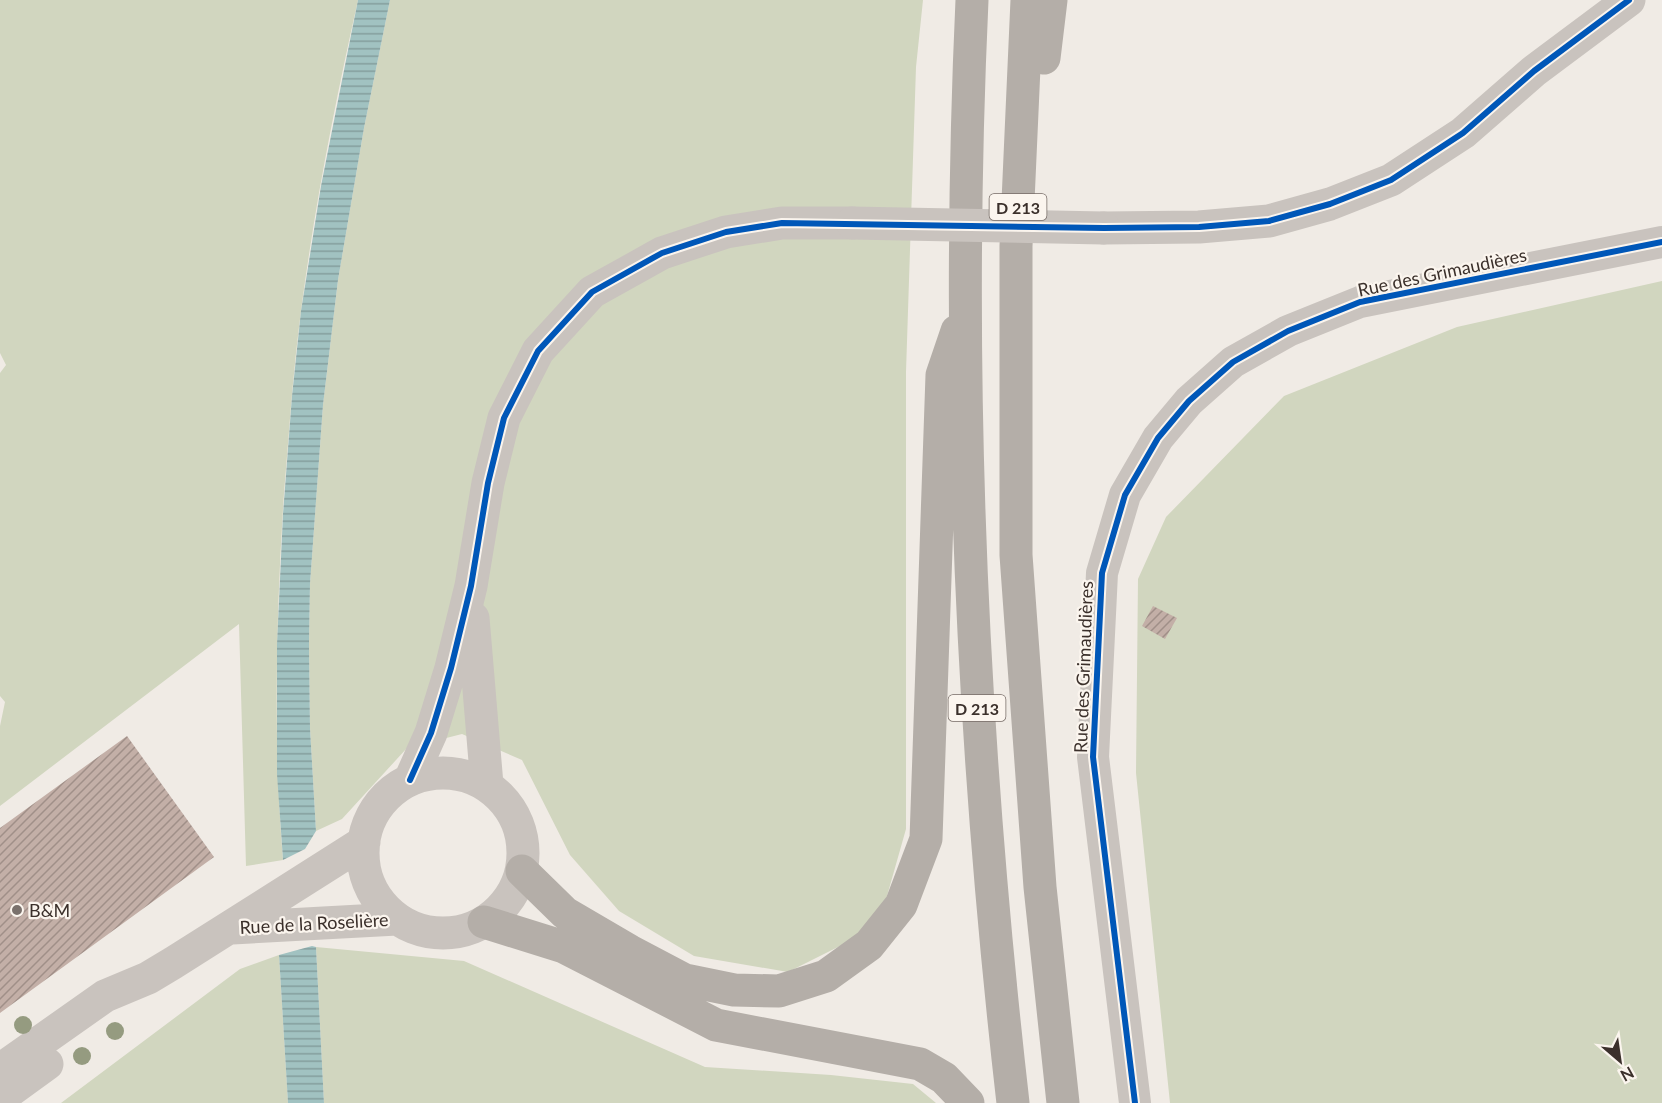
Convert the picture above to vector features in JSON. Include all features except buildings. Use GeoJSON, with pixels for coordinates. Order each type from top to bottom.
{"type":"FeatureCollection","features":[{"type":"Feature","properties":{"kind":"highway","name":"D 213"},"geometry":{"type":"LineString","coordinates":[[972,0],[964,311],[969,539],[976,696],[988,862],[1013,1103]]}},
{"type":"Feature","properties":{"kind":"highway","name":"D 213"},"geometry":{"type":"LineString","coordinates":[[1027,0],[1016,258],[1016,555],[1040,887],[1063,1103]]}},
{"type":"Feature","properties":{"kind":"highway"},"geometry":{"type":"LineString","coordinates":[[1023,86],[1044,57],[1051,0]]}},
{"type":"Feature","properties":{"kind":"highway"},"geometry":{"type":"LineString","coordinates":[[522,871],[565,913],[630,951],[685,980],[734,990],[779,991],[826,976],[869,945],[901,905],[926,839],[942,375],[964,311]]}},
{"type":"Feature","properties":{"kind":"highway"},"geometry":{"type":"LineString","coordinates":[[484,922],[564,947],[716,1025],[920,1064],[944,1078],[968,1103]]}},
{"type":"Feature","properties":{"kind":"street"},"geometry":{"type":"LineString","coordinates":[[1534,71],[1593,0]]}},
{"type":"Feature","properties":{"kind":"street"},"geometry":{"type":"LineString","coordinates":[[410,780],[431,733],[451,668],[471,586],[488,483],[504,418],[538,351],[592,292],[662,253],[726,232],[782,223],[1104,228],[1199,227],[1269,221],[1330,204],[1391,180],[1463,133],[1534,71],[1629,0]]}},
{"type":"Feature","properties":{"kind":"street","name":"Rue des Grimaudières"},"geometry":{"type":"LineString","coordinates":[[1134,1103],[1093,757],[1102,573],[1125,495],[1158,438],[1189,401],[1233,362],[1288,331],[1360,303],[1662,242]]}},
{"type":"Feature","properties":{"kind":"street"},"geometry":{"type":"LineString","coordinates":[[471,586],[487,785]]}},
{"type":"Feature","properties":{"kind":"street"},"geometry":{"type":"LineString","coordinates":[[436,773],[462,775],[487,785],[505,802],[518,823],[523,846],[522,871],[514,891],[501,909],[484,922],[463,931],[440,933],[417,929],[397,919],[381,904],[369,885],[364,864],[364,842],[372,816],[388,795],[410,780],[436,773]]}},
{"type":"Feature","properties":{"kind":"street","name":"Rue de la Roselière"},"geometry":{"type":"LineString","coordinates":[[0,1070],[105,996],[147,978],[364,842]]}},
{"type":"Feature","properties":{"kind":"street","name":"Rue de la Roselière"},"geometry":{"type":"LineString","coordinates":[[230,928],[397,919]]}},
{"type":"Feature","properties":{"kind":"street","name":"Rue de la Roselière"},"geometry":{"type":"LineString","coordinates":[[0,1098],[116,1014],[147,978]]}},
{"type":"Feature","properties":{"kind":"green space"},"geometry":{"type":"Polygon","coordinates":[[[0,0],[358,0],[314,220],[301,309],[293,388],[284,493],[278,631],[278,768],[283,860],[246,866],[239,624],[0,806],[0,726],[5,702],[0,696],[0,373],[6,365],[0,353],[0,0]]]}},
{"type":"Feature","properties":{"kind":"green space"},"geometry":{"type":"Polygon","coordinates":[[[390,0],[923,0],[916,67],[906,372],[906,829],[885,903],[852,940],[788,972],[694,956],[619,911],[570,855],[522,760],[462,734],[407,748],[342,819],[316,831],[310,728],[309,644],[310,584],[323,405],[338,280],[364,128],[390,0]]]}},
{"type":"Feature","properties":{"kind":"green space"},"geometry":{"type":"Polygon","coordinates":[[[1662,281],[1662,1103],[1170,1103],[1136,773],[1138,579],[1166,517],[1284,396],[1457,327],[1662,281]]]}},
{"type":"Feature","properties":{"kind":"green space"},"geometry":{"type":"Polygon","coordinates":[[[316,947],[464,961],[705,1067],[831,1075],[913,1084],[936,1103],[324,1103],[316,947]]]}},
{"type":"Feature","properties":{"kind":"green space"},"geometry":{"type":"Polygon","coordinates":[[[279,955],[288,1103],[61,1103],[240,969],[279,955]]]}},
{"type":"Feature","properties":{"kind":"water"},"geometry":{"type":"Polygon","coordinates":[[[358,0],[390,0],[364,128],[338,280],[323,405],[310,584],[309,644],[310,728],[316,831],[305,849],[283,860],[277,774],[277,644],[283,514],[292,396],[301,311],[321,186],[358,0]]]}},
{"type":"Feature","properties":{"kind":"water"},"geometry":{"type":"Polygon","coordinates":[[[312,946],[316,947],[324,1103],[288,1103],[279,955],[312,946]]]}},
{"type":"Feature","properties":{"kind":"cycle path"},"geometry":{"type":"LineString","coordinates":[[410,780],[431,733],[451,668],[471,586],[488,483],[504,418],[538,351],[592,292],[662,253],[726,232],[782,223],[1104,228],[1199,227],[1269,221],[1330,204],[1391,180],[1463,133],[1534,71],[1629,0]]}},
{"type":"Feature","properties":{"kind":"cycle path"},"geometry":{"type":"LineString","coordinates":[[1135,1103],[1093,757],[1102,573],[1125,495],[1158,438],[1189,401],[1233,362],[1288,331],[1360,302],[1662,242]]}},
{"type":"Feature","properties":{"kind":"place","name":"B&M"},"geometry":{"type":"Point","coordinates":[17,910]}}]}
